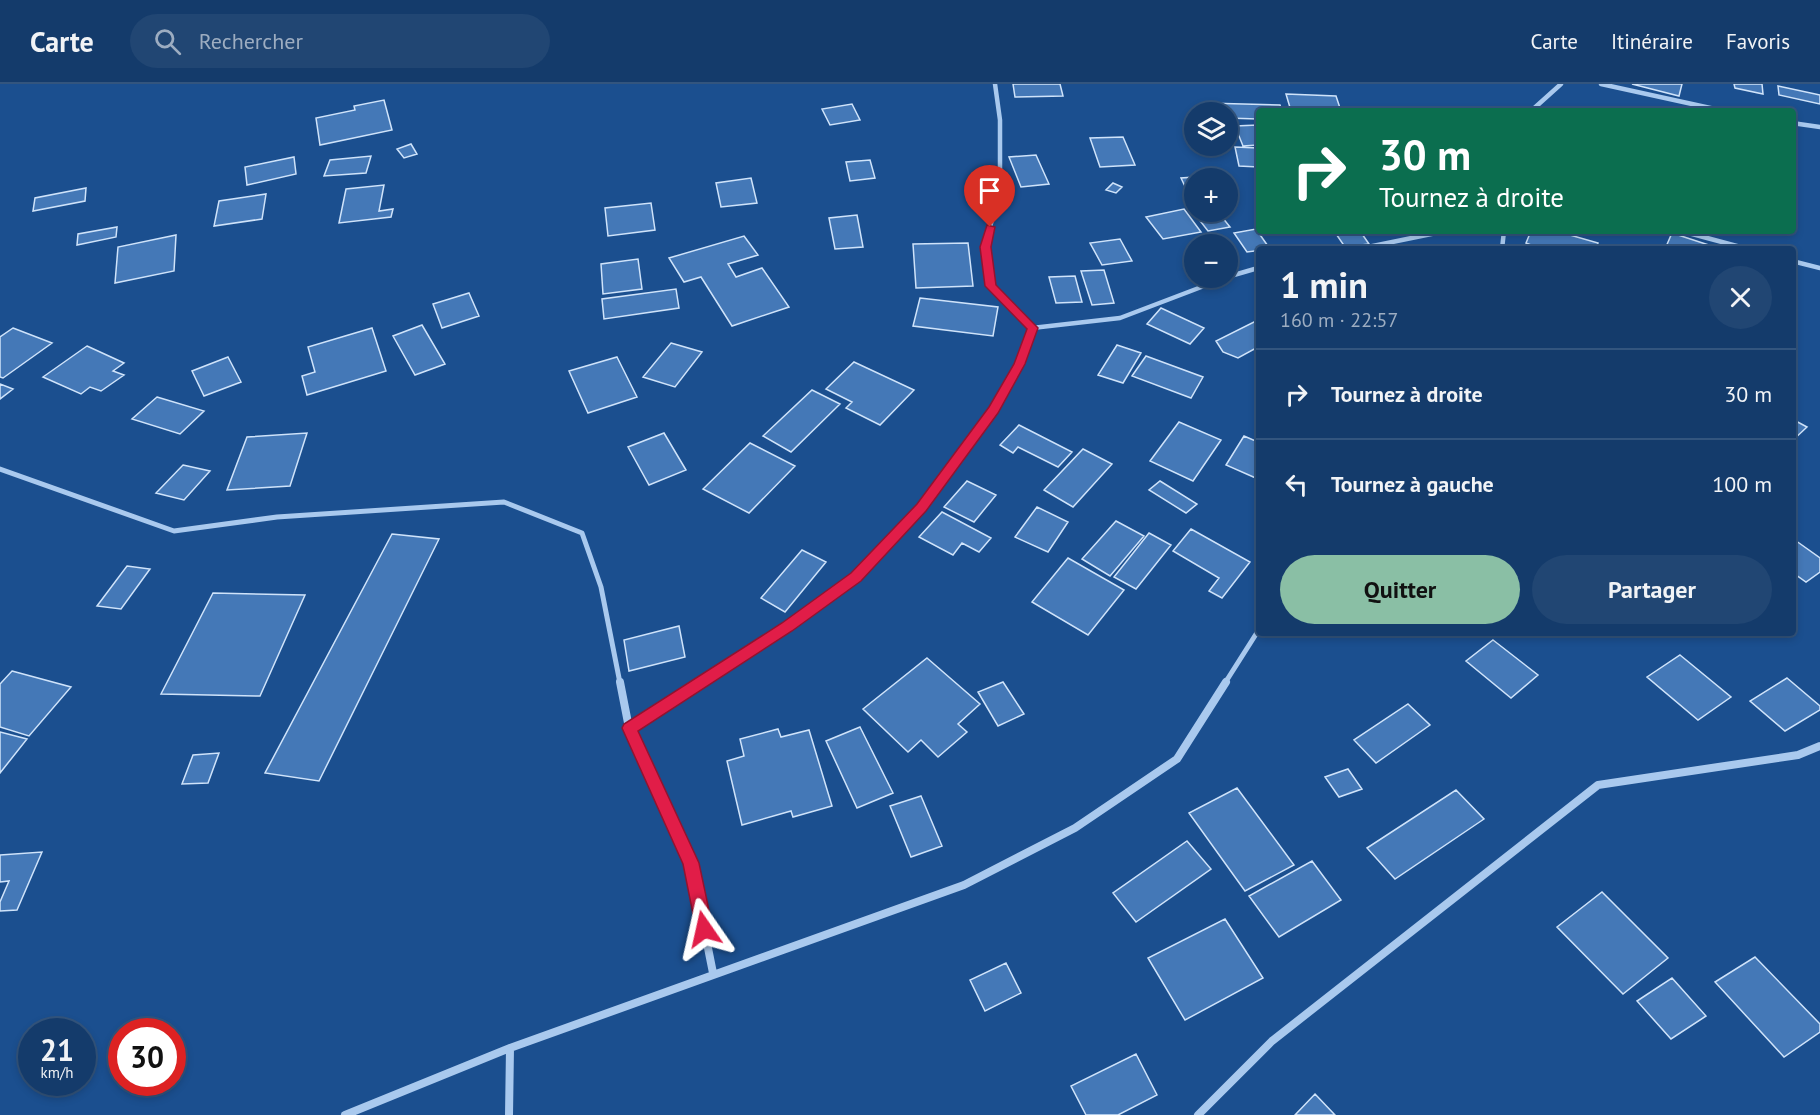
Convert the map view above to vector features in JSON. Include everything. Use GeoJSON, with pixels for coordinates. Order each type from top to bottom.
{"type":"FeatureCollection","features":[{"type":"Feature","properties":{"kind":"street"},"geometry":{"type":"LineString","coordinates":[[995,84],[1000,120],[1000,188],[986,247],[990,286],[1032,328]]}},
{"type":"Feature","properties":{"kind":"street"},"geometry":{"type":"LineString","coordinates":[[1534,108],[1561,84]]}},
{"type":"Feature","properties":{"kind":"street"},"geometry":{"type":"LineString","coordinates":[[1601,84],[1710,108]]}},
{"type":"Feature","properties":{"kind":"street"},"geometry":{"type":"LineString","coordinates":[[1796,124],[1820,127]]}},
{"type":"Feature","properties":{"kind":"street"},"geometry":{"type":"LineString","coordinates":[[1373,246],[1431,234]]}},
{"type":"Feature","properties":{"kind":"street"},"geometry":{"type":"LineString","coordinates":[[1692,234],[1737,246]]}},
{"type":"Feature","properties":{"kind":"street"},"geometry":{"type":"LineString","coordinates":[[1796,262],[1820,268]]}},
{"type":"Feature","properties":{"kind":"street"},"geometry":{"type":"LineString","coordinates":[[1238,274],[1256,269]]}},
{"type":"Feature","properties":{"kind":"street"},"geometry":{"type":"LineString","coordinates":[[1032,328],[1120,318],[1198,288]]}},
{"type":"Feature","properties":{"kind":"street"},"geometry":{"type":"LineString","coordinates":[[629,728],[787,627],[856,577],[922,507],[994,410],[1019,364],[1032,328]]}},
{"type":"Feature","properties":{"kind":"street"},"geometry":{"type":"LineString","coordinates":[[0,469],[174,531],[277,517],[504,502],[582,533],[601,587],[629,728],[691,863],[713,973]]}},
{"type":"Feature","properties":{"kind":"street"},"geometry":{"type":"LineString","coordinates":[[345,1115],[510,1048],[713,973],[964,885],[1075,828],[1177,759],[1256,634]]}},
{"type":"Feature","properties":{"kind":"street"},"geometry":{"type":"LineString","coordinates":[[1198,1115],[1272,1041],[1598,785],[1798,755],[1820,747]]}},
{"type":"Feature","properties":{"kind":"street"},"geometry":{"type":"LineString","coordinates":[[509,1115],[510,1048]]}},
{"type":"Feature","properties":{"kind":"building"},"geometry":{"type":"Polygon","coordinates":[[[1013,84],[1060,84],[1063,96],[1015,97],[1013,84]]]}},
{"type":"Feature","properties":{"kind":"building"},"geometry":{"type":"Polygon","coordinates":[[[1632,84],[1682,84],[1679,96],[1632,84]]]}},
{"type":"Feature","properties":{"kind":"building"},"geometry":{"type":"Polygon","coordinates":[[[1734,84],[1762,84],[1763,94],[1735,88],[1734,84]]]}},
{"type":"Feature","properties":{"kind":"building"},"geometry":{"type":"Polygon","coordinates":[[[1778,86],[1820,95],[1820,104],[1779,95],[1778,86]]]}},
{"type":"Feature","properties":{"kind":"building"},"geometry":{"type":"Polygon","coordinates":[[[1286,94],[1336,96],[1340,108],[1290,108],[1286,94]]]}},
{"type":"Feature","properties":{"kind":"building"},"geometry":{"type":"Polygon","coordinates":[[[384,100],[392,130],[320,145],[316,118],[355,110],[354,106],[384,100]]]}},
{"type":"Feature","properties":{"kind":"building"},"geometry":{"type":"Polygon","coordinates":[[[852,104],[860,120],[830,125],[822,109],[852,104]]]}},
{"type":"Feature","properties":{"kind":"building"},"geometry":{"type":"Polygon","coordinates":[[[1238,104],[1280,105],[1281,108],[1256,108],[1256,119],[1238,118],[1238,104]]]}},
{"type":"Feature","properties":{"kind":"building"},"geometry":{"type":"Polygon","coordinates":[[[1256,125],[1256,145],[1243,146],[1238,134],[1238,126],[1256,125]]]}},
{"type":"Feature","properties":{"kind":"building"},"geometry":{"type":"Polygon","coordinates":[[[1123,137],[1135,165],[1100,167],[1090,138],[1123,137]]]}},
{"type":"Feature","properties":{"kind":"building"},"geometry":{"type":"Polygon","coordinates":[[[411,144],[417,154],[404,158],[397,149],[411,144]]]}},
{"type":"Feature","properties":{"kind":"building"},"geometry":{"type":"Polygon","coordinates":[[[1238,147],[1256,148],[1256,167],[1239,166],[1238,147]]]}},
{"type":"Feature","properties":{"kind":"building"},"geometry":{"type":"Polygon","coordinates":[[[1036,155],[1049,184],[1021,187],[1009,157],[1036,155]]]}},
{"type":"Feature","properties":{"kind":"building"},"geometry":{"type":"Polygon","coordinates":[[[371,156],[366,173],[324,176],[330,160],[371,156]]]}},
{"type":"Feature","properties":{"kind":"building"},"geometry":{"type":"Polygon","coordinates":[[[294,157],[296,174],[247,185],[245,167],[294,157]]]}},
{"type":"Feature","properties":{"kind":"building"},"geometry":{"type":"Polygon","coordinates":[[[870,160],[875,178],[850,181],[846,162],[870,160]]]}},
{"type":"Feature","properties":{"kind":"building"},"geometry":{"type":"Polygon","coordinates":[[[751,178],[757,203],[721,207],[716,183],[751,178]]]}},
{"type":"Feature","properties":{"kind":"building"},"geometry":{"type":"Polygon","coordinates":[[[1113,183],[1122,187],[1116,193],[1106,190],[1113,183]]]}},
{"type":"Feature","properties":{"kind":"building"},"geometry":{"type":"Polygon","coordinates":[[[384,185],[379,211],[393,209],[391,217],[339,223],[346,189],[384,185]]]}},
{"type":"Feature","properties":{"kind":"building"},"geometry":{"type":"Polygon","coordinates":[[[86,188],[85,201],[33,211],[35,198],[86,188]]]}},
{"type":"Feature","properties":{"kind":"building"},"geometry":{"type":"Polygon","coordinates":[[[266,194],[262,219],[214,226],[219,201],[266,194]]]}},
{"type":"Feature","properties":{"kind":"building"},"geometry":{"type":"Polygon","coordinates":[[[651,203],[655,230],[608,236],[605,208],[651,203]]]}},
{"type":"Feature","properties":{"kind":"building"},"geometry":{"type":"Polygon","coordinates":[[[1184,209],[1184,222],[1194,222],[1201,232],[1163,239],[1146,217],[1184,209]]]}},
{"type":"Feature","properties":{"kind":"building"},"geometry":{"type":"Polygon","coordinates":[[[857,215],[863,247],[835,249],[829,218],[857,215]]]}},
{"type":"Feature","properties":{"kind":"building"},"geometry":{"type":"Polygon","coordinates":[[[1201,222],[1226,222],[1230,227],[1208,231],[1201,222]]]}},
{"type":"Feature","properties":{"kind":"building"},"geometry":{"type":"Polygon","coordinates":[[[117,227],[116,237],[77,245],[78,234],[117,227]]]}},
{"type":"Feature","properties":{"kind":"building"},"geometry":{"type":"Polygon","coordinates":[[[1256,229],[1256,234],[1260,234],[1268,246],[1256,246],[1256,251],[1247,252],[1238,239],[1238,234],[1235,234],[1256,229]]]}},
{"type":"Feature","properties":{"kind":"building"},"geometry":{"type":"Polygon","coordinates":[[[1336,234],[1362,234],[1369,244],[1353,246],[1344,246],[1336,234]]]}},
{"type":"Feature","properties":{"kind":"building"},"geometry":{"type":"Polygon","coordinates":[[[1530,234],[1566,234],[1598,243],[1597,246],[1534,246],[1526,243],[1530,234]]]}},
{"type":"Feature","properties":{"kind":"building"},"geometry":{"type":"Polygon","coordinates":[[[1672,234],[1675,234],[1712,246],[1666,246],[1672,234]]]}},
{"type":"Feature","properties":{"kind":"building"},"geometry":{"type":"Polygon","coordinates":[[[176,235],[174,271],[115,283],[118,247],[176,235]]]}},
{"type":"Feature","properties":{"kind":"building"},"geometry":{"type":"Polygon","coordinates":[[[744,236],[758,255],[728,264],[736,277],[762,268],[789,307],[732,326],[701,277],[684,282],[669,258],[744,236]]]}},
{"type":"Feature","properties":{"kind":"building"},"geometry":{"type":"Polygon","coordinates":[[[1120,239],[1132,261],[1102,265],[1090,243],[1120,239]]]}},
{"type":"Feature","properties":{"kind":"building"},"geometry":{"type":"Polygon","coordinates":[[[968,243],[973,286],[916,288],[913,244],[968,243]]]}},
{"type":"Feature","properties":{"kind":"building"},"geometry":{"type":"Polygon","coordinates":[[[638,259],[642,289],[603,294],[601,264],[638,259]]]}},
{"type":"Feature","properties":{"kind":"building"},"geometry":{"type":"Polygon","coordinates":[[[1104,270],[1114,303],[1092,305],[1081,271],[1104,270]]]}},
{"type":"Feature","properties":{"kind":"building"},"geometry":{"type":"Polygon","coordinates":[[[1075,276],[1082,302],[1056,303],[1049,277],[1075,276]]]}},
{"type":"Feature","properties":{"kind":"building"},"geometry":{"type":"Polygon","coordinates":[[[676,289],[679,308],[604,319],[602,299],[676,289]]]}},
{"type":"Feature","properties":{"kind":"building"},"geometry":{"type":"Polygon","coordinates":[[[469,293],[479,316],[442,328],[433,304],[469,293]]]}},
{"type":"Feature","properties":{"kind":"building"},"geometry":{"type":"Polygon","coordinates":[[[920,298],[998,307],[993,336],[913,326],[920,298]]]}},
{"type":"Feature","properties":{"kind":"building"},"geometry":{"type":"Polygon","coordinates":[[[1161,308],[1204,328],[1190,344],[1147,324],[1161,308]]]}},
{"type":"Feature","properties":{"kind":"building"},"geometry":{"type":"Polygon","coordinates":[[[1256,321],[1256,348],[1238,358],[1223,352],[1216,341],[1256,321]]]}},
{"type":"Feature","properties":{"kind":"building"},"geometry":{"type":"Polygon","coordinates":[[[422,325],[445,364],[415,375],[393,336],[422,325]]]}},
{"type":"Feature","properties":{"kind":"building"},"geometry":{"type":"Polygon","coordinates":[[[13,328],[52,343],[3,378],[0,377],[0,337],[13,328]]]}},
{"type":"Feature","properties":{"kind":"building"},"geometry":{"type":"Polygon","coordinates":[[[372,328],[386,371],[307,395],[302,376],[315,372],[308,347],[372,328]]]}},
{"type":"Feature","properties":{"kind":"building"},"geometry":{"type":"Polygon","coordinates":[[[671,343],[702,352],[675,387],[643,377],[671,343]]]}},
{"type":"Feature","properties":{"kind":"building"},"geometry":{"type":"Polygon","coordinates":[[[1117,345],[1141,353],[1123,383],[1098,375],[1117,345]]]}},
{"type":"Feature","properties":{"kind":"building"},"geometry":{"type":"Polygon","coordinates":[[[87,346],[124,363],[113,371],[124,375],[101,391],[90,387],[81,394],[43,377],[87,346]]]}},
{"type":"Feature","properties":{"kind":"building"},"geometry":{"type":"Polygon","coordinates":[[[1146,356],[1203,377],[1191,398],[1132,376],[1146,356]]]}},
{"type":"Feature","properties":{"kind":"building"},"geometry":{"type":"Polygon","coordinates":[[[228,357],[241,382],[204,396],[192,371],[228,357]]]}},
{"type":"Feature","properties":{"kind":"building"},"geometry":{"type":"Polygon","coordinates":[[[617,357],[637,397],[588,413],[569,371],[617,357]]]}},
{"type":"Feature","properties":{"kind":"building"},"geometry":{"type":"Polygon","coordinates":[[[854,362],[914,390],[880,425],[846,408],[852,402],[826,389],[854,362]]]}},
{"type":"Feature","properties":{"kind":"building"},"geometry":{"type":"Polygon","coordinates":[[[0,384],[13,389],[0,399],[0,384]]]}},
{"type":"Feature","properties":{"kind":"building"},"geometry":{"type":"Polygon","coordinates":[[[812,390],[840,404],[791,452],[763,436],[812,390]]]}},
{"type":"Feature","properties":{"kind":"building"},"geometry":{"type":"Polygon","coordinates":[[[157,397],[204,411],[180,434],[132,419],[157,397]]]}},
{"type":"Feature","properties":{"kind":"building"},"geometry":{"type":"Polygon","coordinates":[[[1796,421],[1807,427],[1796,437],[1796,421]]]}},
{"type":"Feature","properties":{"kind":"building"},"geometry":{"type":"Polygon","coordinates":[[[1179,422],[1221,440],[1193,481],[1150,461],[1179,422]]]}},
{"type":"Feature","properties":{"kind":"building"},"geometry":{"type":"Polygon","coordinates":[[[1019,425],[1072,452],[1058,467],[1018,447],[1013,453],[1000,445],[1019,425]]]}},
{"type":"Feature","properties":{"kind":"building"},"geometry":{"type":"Polygon","coordinates":[[[307,433],[290,486],[227,490],[247,437],[307,433]]]}},
{"type":"Feature","properties":{"kind":"building"},"geometry":{"type":"Polygon","coordinates":[[[664,433],[686,470],[649,485],[628,447],[664,433]]]}},
{"type":"Feature","properties":{"kind":"building"},"geometry":{"type":"Polygon","coordinates":[[[1244,436],[1256,441],[1256,478],[1226,465],[1244,436]]]}},
{"type":"Feature","properties":{"kind":"building"},"geometry":{"type":"Polygon","coordinates":[[[750,443],[795,466],[749,513],[703,489],[750,443]]]}},
{"type":"Feature","properties":{"kind":"building"},"geometry":{"type":"Polygon","coordinates":[[[1083,449],[1112,464],[1073,507],[1044,490],[1083,449]]]}},
{"type":"Feature","properties":{"kind":"building"},"geometry":{"type":"Polygon","coordinates":[[[183,465],[210,471],[184,500],[156,493],[183,465]]]}},
{"type":"Feature","properties":{"kind":"building"},"geometry":{"type":"Polygon","coordinates":[[[967,481],[996,495],[974,522],[944,507],[967,481]]]}},
{"type":"Feature","properties":{"kind":"building"},"geometry":{"type":"Polygon","coordinates":[[[1160,481],[1197,504],[1186,513],[1149,490],[1160,481]]]}},
{"type":"Feature","properties":{"kind":"building"},"geometry":{"type":"Polygon","coordinates":[[[1037,507],[1068,522],[1048,552],[1015,537],[1037,507]]]}},
{"type":"Feature","properties":{"kind":"building"},"geometry":{"type":"Polygon","coordinates":[[[942,512],[991,538],[979,552],[962,543],[953,555],[919,537],[942,512]]]}},
{"type":"Feature","properties":{"kind":"building"},"geometry":{"type":"Polygon","coordinates":[[[1116,521],[1144,536],[1110,576],[1082,559],[1116,521]]]}},
{"type":"Feature","properties":{"kind":"building"},"geometry":{"type":"Polygon","coordinates":[[[1191,529],[1250,562],[1222,598],[1209,591],[1219,578],[1173,551],[1191,529]]]}},
{"type":"Feature","properties":{"kind":"building"},"geometry":{"type":"Polygon","coordinates":[[[1149,533],[1171,545],[1136,589],[1114,577],[1149,533]]]}},
{"type":"Feature","properties":{"kind":"building"},"geometry":{"type":"Polygon","coordinates":[[[392,534],[439,539],[319,781],[265,773],[392,534]]]}},
{"type":"Feature","properties":{"kind":"building"},"geometry":{"type":"Polygon","coordinates":[[[1796,541],[1820,558],[1820,572],[1806,582],[1796,575],[1796,541]]]}},
{"type":"Feature","properties":{"kind":"building"},"geometry":{"type":"Polygon","coordinates":[[[802,550],[826,562],[785,612],[761,598],[802,550]]]}},
{"type":"Feature","properties":{"kind":"building"},"geometry":{"type":"Polygon","coordinates":[[[1068,558],[1124,590],[1088,635],[1032,602],[1068,558]]]}},
{"type":"Feature","properties":{"kind":"building"},"geometry":{"type":"Polygon","coordinates":[[[127,566],[150,569],[121,609],[97,606],[127,566]]]}},
{"type":"Feature","properties":{"kind":"building"},"geometry":{"type":"Polygon","coordinates":[[[213,593],[305,595],[260,696],[161,694],[213,593]]]}},
{"type":"Feature","properties":{"kind":"building"},"geometry":{"type":"Polygon","coordinates":[[[679,626],[685,657],[629,671],[624,640],[679,626]]]}},
{"type":"Feature","properties":{"kind":"building"},"geometry":{"type":"Polygon","coordinates":[[[1493,640],[1538,675],[1511,698],[1466,661],[1493,640]]]}},
{"type":"Feature","properties":{"kind":"building"},"geometry":{"type":"Polygon","coordinates":[[[1680,655],[1731,697],[1698,720],[1647,677],[1680,655]]]}},
{"type":"Feature","properties":{"kind":"building"},"geometry":{"type":"Polygon","coordinates":[[[927,658],[980,704],[958,724],[967,732],[938,757],[921,740],[908,752],[863,709],[927,658]]]}},
{"type":"Feature","properties":{"kind":"building"},"geometry":{"type":"Polygon","coordinates":[[[12,671],[71,687],[29,736],[0,727],[0,684],[12,671]]]}},
{"type":"Feature","properties":{"kind":"building"},"geometry":{"type":"Polygon","coordinates":[[[1787,678],[1820,706],[1820,710],[1785,731],[1750,701],[1787,678]]]}},
{"type":"Feature","properties":{"kind":"building"},"geometry":{"type":"Polygon","coordinates":[[[1003,682],[1024,714],[998,726],[978,692],[1003,682]]]}},
{"type":"Feature","properties":{"kind":"building"},"geometry":{"type":"Polygon","coordinates":[[[1408,704],[1430,725],[1376,763],[1354,740],[1408,704]]]}},
{"type":"Feature","properties":{"kind":"building"},"geometry":{"type":"Polygon","coordinates":[[[860,727],[893,793],[857,808],[826,741],[860,727]]]}},
{"type":"Feature","properties":{"kind":"building"},"geometry":{"type":"Polygon","coordinates":[[[778,729],[781,737],[809,730],[832,806],[793,817],[791,811],[742,825],[727,761],[744,756],[740,739],[778,729]]]}},
{"type":"Feature","properties":{"kind":"building"},"geometry":{"type":"Polygon","coordinates":[[[0,732],[27,739],[0,773],[0,732]]]}},
{"type":"Feature","properties":{"kind":"building"},"geometry":{"type":"Polygon","coordinates":[[[219,753],[208,783],[182,784],[193,755],[219,753]]]}},
{"type":"Feature","properties":{"kind":"building"},"geometry":{"type":"Polygon","coordinates":[[[1348,769],[1362,789],[1339,797],[1325,777],[1348,769]]]}},
{"type":"Feature","properties":{"kind":"building"},"geometry":{"type":"Polygon","coordinates":[[[1237,788],[1294,865],[1245,891],[1189,813],[1237,788]]]}},
{"type":"Feature","properties":{"kind":"building"},"geometry":{"type":"Polygon","coordinates":[[[1456,790],[1484,819],[1395,879],[1367,848],[1456,790]]]}},
{"type":"Feature","properties":{"kind":"building"},"geometry":{"type":"Polygon","coordinates":[[[921,796],[942,846],[911,857],[890,806],[921,796]]]}},
{"type":"Feature","properties":{"kind":"building"},"geometry":{"type":"Polygon","coordinates":[[[1187,841],[1211,869],[1136,922],[1113,893],[1187,841]]]}},
{"type":"Feature","properties":{"kind":"building"},"geometry":{"type":"Polygon","coordinates":[[[42,852],[17,910],[0,911],[0,902],[9,881],[0,882],[0,855],[42,852]]]}},
{"type":"Feature","properties":{"kind":"building"},"geometry":{"type":"Polygon","coordinates":[[[1312,861],[1341,900],[1279,937],[1249,896],[1312,861]]]}},
{"type":"Feature","properties":{"kind":"building"},"geometry":{"type":"Polygon","coordinates":[[[1602,892],[1668,958],[1623,994],[1557,927],[1602,892]]]}},
{"type":"Feature","properties":{"kind":"building"},"geometry":{"type":"Polygon","coordinates":[[[1225,919],[1263,978],[1185,1020],[1148,958],[1225,919]]]}},
{"type":"Feature","properties":{"kind":"building"},"geometry":{"type":"Polygon","coordinates":[[[1755,957],[1820,1024],[1820,1032],[1784,1057],[1715,982],[1755,957]]]}},
{"type":"Feature","properties":{"kind":"building"},"geometry":{"type":"Polygon","coordinates":[[[1006,963],[1021,993],[985,1011],[970,980],[1006,963]]]}},
{"type":"Feature","properties":{"kind":"building"},"geometry":{"type":"Polygon","coordinates":[[[1672,978],[1706,1016],[1671,1039],[1637,1001],[1672,978]]]}},
{"type":"Feature","properties":{"kind":"building"},"geometry":{"type":"Polygon","coordinates":[[[1136,1054],[1157,1095],[1118,1115],[1086,1115],[1071,1086],[1136,1054]]]}},
{"type":"Feature","properties":{"kind":"building"},"geometry":{"type":"Polygon","coordinates":[[[1315,1094],[1335,1115],[1295,1115],[1315,1094]]]}},
{"type":"Feature","properties":{"kind":"route"},"geometry":{"type":"LineString","coordinates":[[704,929],[691,863],[629,728],[787,627],[856,577],[922,507],[994,410],[1019,364],[1032,328],[990,286],[986,247],[990,227]]}}]}
